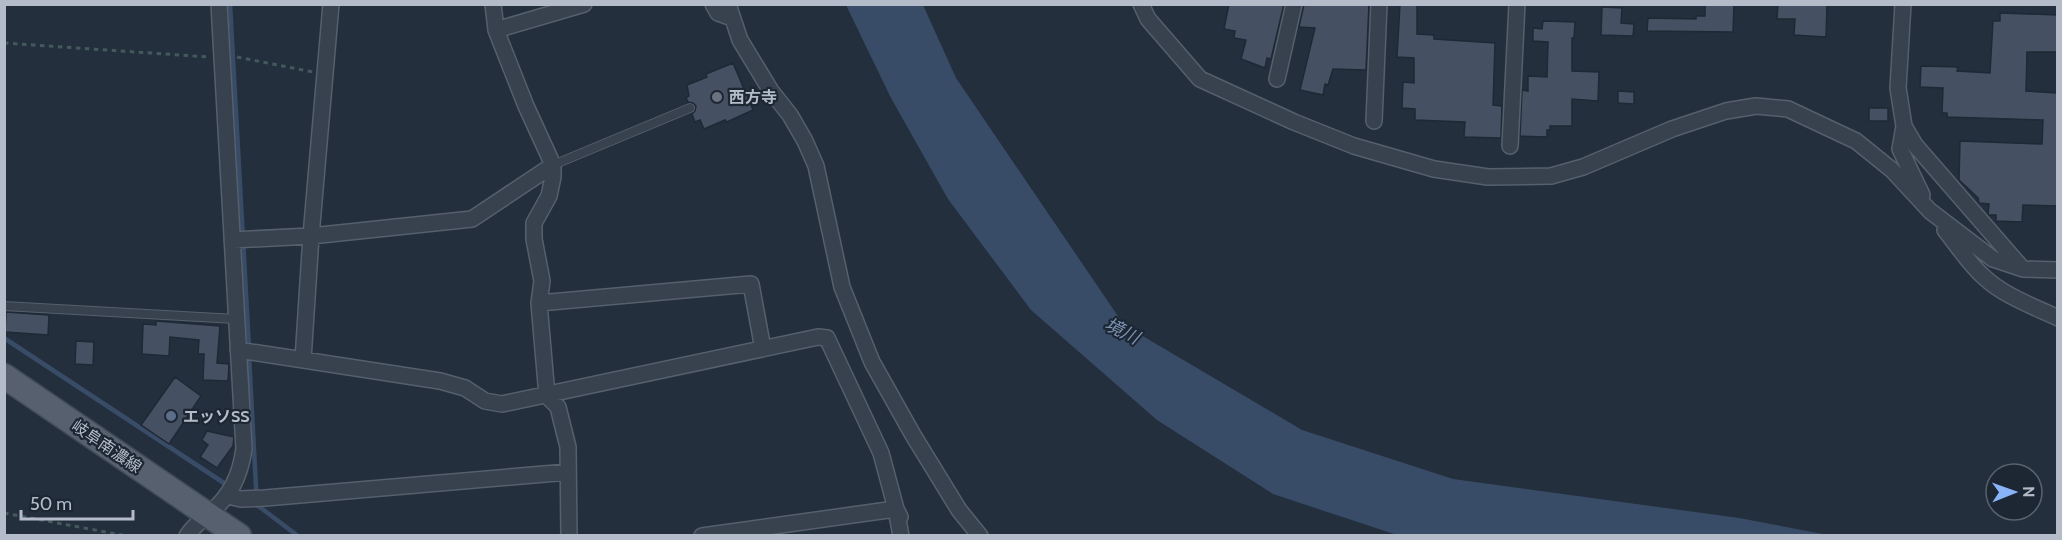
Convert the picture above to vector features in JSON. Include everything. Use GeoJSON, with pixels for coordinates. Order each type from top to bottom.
{"type":"FeatureCollection","features":[{"type":"Feature","properties":{"kind":"main road","name":"岐阜南濃線"},"geometry":{"type":"LineString","coordinates":[[4,376],[239,536]]}},
{"type":"Feature","properties":{"kind":"street"},"geometry":{"type":"LineString","coordinates":[[187,536],[193,526],[228,496],[241,468],[244,449],[219,4]]}},
{"type":"Feature","properties":{"kind":"street"},"geometry":{"type":"LineString","coordinates":[[303,360],[331,4]]}},
{"type":"Feature","properties":{"kind":"street"},"geometry":{"type":"LineString","coordinates":[[493,4],[496,30],[526,106],[553,165],[549,196],[534,223],[534,239],[542,281],[539,303],[548,396],[558,407],[568,447],[569,536]]}},
{"type":"Feature","properties":{"kind":"street"},"geometry":{"type":"LineString","coordinates":[[496,30],[584,4]]}},
{"type":"Feature","properties":{"kind":"street"},"geometry":{"type":"LineString","coordinates":[[713,4],[718,13],[730,11],[740,40],[805,141],[816,166],[842,287],[872,362],[959,510],[980,536]]}},
{"type":"Feature","properties":{"kind":"street"},"geometry":{"type":"LineString","coordinates":[[1141,4],[1148,19],[1200,79],[1294,122],[1354,146],[1434,169],[1488,177],[1551,176],[1583,167],[1672,129],[1726,111],[1756,106],[1788,109],[1856,141],[1892,170],[1930,211],[1985,279],[2058,318]]}},
{"type":"Feature","properties":{"kind":"street"},"geometry":{"type":"LineString","coordinates":[[1277,79],[1294,4]]}},
{"type":"Feature","properties":{"kind":"street"},"geometry":{"type":"LineString","coordinates":[[1374,121],[1379,4]]}},
{"type":"Feature","properties":{"kind":"street"},"geometry":{"type":"LineString","coordinates":[[1510,146],[1518,4]]}},
{"type":"Feature","properties":{"kind":"street"},"geometry":{"type":"LineString","coordinates":[[1903,4],[1898,88],[1904,126],[1900,149],[1930,211],[1993,259],[2023,269],[2058,270]]}},
{"type":"Feature","properties":{"kind":"street"},"geometry":{"type":"LineString","coordinates":[[1904,126],[1915,145],[2023,269]]}},
{"type":"Feature","properties":{"kind":"street"},"geometry":{"type":"LineString","coordinates":[[232,240],[311,236],[472,219],[553,165]]}},
{"type":"Feature","properties":{"kind":"street"},"geometry":{"type":"LineString","coordinates":[[539,303],[751,284],[763,349]]}},
{"type":"Feature","properties":{"kind":"street"},"geometry":{"type":"LineString","coordinates":[[238,350],[440,381],[465,388],[485,401],[502,404],[818,337],[827,338],[881,453],[901,536]]}},
{"type":"Feature","properties":{"kind":"street"},"geometry":{"type":"LineString","coordinates":[[228,496],[241,499],[258,498],[568,472]]}},
{"type":"Feature","properties":{"kind":"street"},"geometry":{"type":"LineString","coordinates":[[702,536],[896,509]]}},
{"type":"Feature","properties":{"kind":"street"},"geometry":{"type":"LineString","coordinates":[[896,509],[909,536]]}},
{"type":"Feature","properties":{"kind":"lane"},"geometry":{"type":"LineString","coordinates":[[553,165],[690,108]]}},
{"type":"Feature","properties":{"kind":"lane"},"geometry":{"type":"LineString","coordinates":[[4,306],[236,320]]}},
{"type":"Feature","properties":{"kind":"path"},"geometry":{"type":"LineString","coordinates":[[4,43],[245,58],[324,74]]}},
{"type":"Feature","properties":{"kind":"path"},"geometry":{"type":"LineString","coordinates":[[4,513],[127,536]]}},
{"type":"Feature","properties":{"kind":"water","name":"境川"},"geometry":{"type":"Polygon","coordinates":[[[846,5],[923,5],[956,78],[1124,325],[1302,430],[1453,479],[1739,518],[1828,535],[1397,535],[1273,494],[1157,420],[1031,310],[948,199],[891,98],[846,5]]]}},
{"type":"Feature","properties":{"kind":"building"},"geometry":{"type":"Polygon","coordinates":[[[1229,4],[1284,4],[1271,59],[1267,58],[1265,68],[1241,59],[1246,40],[1234,38],[1235,31],[1224,29],[1229,4]]]}},
{"type":"Feature","properties":{"kind":"building"},"geometry":{"type":"Polygon","coordinates":[[[1304,4],[1369,4],[1366,70],[1333,69],[1328,85],[1325,84],[1323,95],[1300,90],[1315,28],[1299,27],[1304,4]]]}},
{"type":"Feature","properties":{"kind":"building"},"geometry":{"type":"Polygon","coordinates":[[[1400,4],[1417,4],[1417,34],[1434,35],[1434,39],[1495,43],[1493,105],[1502,106],[1501,138],[1464,137],[1465,122],[1415,120],[1415,109],[1402,108],[1403,82],[1414,83],[1414,58],[1397,57],[1400,4]]]}},
{"type":"Feature","properties":{"kind":"building"},"geometry":{"type":"Polygon","coordinates":[[[1705,4],[1734,4],[1733,32],[1647,31],[1648,18],[1696,19],[1696,16],[1705,16],[1705,4]]]}},
{"type":"Feature","properties":{"kind":"building"},"geometry":{"type":"Polygon","coordinates":[[[1778,4],[1827,5],[1826,37],[1794,35],[1795,19],[1777,19],[1778,4]]]}},
{"type":"Feature","properties":{"kind":"building"},"geometry":{"type":"Polygon","coordinates":[[[1602,7],[1622,8],[1621,23],[1634,24],[1633,36],[1601,35],[1602,7]]]}},
{"type":"Feature","properties":{"kind":"building"},"geometry":{"type":"Polygon","coordinates":[[[2000,13],[2058,15],[2058,52],[2027,52],[2026,91],[2058,93],[2058,206],[2023,205],[2022,222],[1996,221],[1996,215],[1988,215],[1989,204],[1979,203],[1978,198],[1959,180],[1960,141],[2042,144],[2043,120],[1947,117],[1947,113],[1942,113],[1943,88],[1920,87],[1921,66],[1958,67],[1957,71],[1990,73],[1993,21],[2000,21],[2000,13]]]}},
{"type":"Feature","properties":{"kind":"building"},"geometry":{"type":"Polygon","coordinates":[[[1543,21],[1575,22],[1574,38],[1572,38],[1572,71],[1599,72],[1598,101],[1572,99],[1572,126],[1550,126],[1550,130],[1547,130],[1547,137],[1520,136],[1522,90],[1528,91],[1528,76],[1547,77],[1548,42],[1533,41],[1533,28],[1542,29],[1543,21]]]}},
{"type":"Feature","properties":{"kind":"building","name":"西方寺"},"geometry":{"type":"Polygon","coordinates":[[[733,63],[753,110],[704,129],[700,120],[695,122],[692,114],[696,106],[688,102],[686,98],[689,96],[687,85],[733,63]]]}},
{"type":"Feature","properties":{"kind":"building"},"geometry":{"type":"Polygon","coordinates":[[[1618,91],[1634,92],[1634,104],[1618,103],[1618,91]]]}},
{"type":"Feature","properties":{"kind":"building"},"geometry":{"type":"Polygon","coordinates":[[[1869,108],[1888,108],[1888,121],[1869,121],[1869,108]]]}},
{"type":"Feature","properties":{"kind":"building"},"geometry":{"type":"Polygon","coordinates":[[[6,312],[49,315],[48,335],[5,332],[6,312]]]}},
{"type":"Feature","properties":{"kind":"building"},"geometry":{"type":"Polygon","coordinates":[[[156,321],[220,326],[217,363],[229,364],[228,381],[203,380],[204,354],[198,354],[199,340],[170,337],[169,356],[142,354],[143,324],[156,325],[156,321]]]}},
{"type":"Feature","properties":{"kind":"building"},"geometry":{"type":"Polygon","coordinates":[[[76,341],[94,342],[93,365],[75,364],[76,341]]]}},
{"type":"Feature","properties":{"kind":"building"},"geometry":{"type":"Polygon","coordinates":[[[175,377],[201,396],[169,444],[141,425],[175,377]]]}},
{"type":"Feature","properties":{"kind":"building"},"geometry":{"type":"Polygon","coordinates":[[[207,431],[234,437],[233,446],[217,468],[200,457],[208,445],[202,440],[207,431]]]}},
{"type":"Feature","properties":{"kind":"waterway"},"geometry":{"type":"LineString","coordinates":[[230,4],[249,348]]}},
{"type":"Feature","properties":{"kind":"waterway"},"geometry":{"type":"LineString","coordinates":[[4,338],[230,487]]}},
{"type":"Feature","properties":{"kind":"waterway"},"geometry":{"type":"LineString","coordinates":[[249,356],[257,506]]}},
{"type":"Feature","properties":{"kind":"waterway"},"geometry":{"type":"LineString","coordinates":[[257,505],[298,536]]}},
{"type":"Feature","properties":{"kind":"place","name":"西方寺"},"geometry":{"type":"Point","coordinates":[717,97]}},
{"type":"Feature","properties":{"kind":"place","name":"エッソSS"},"geometry":{"type":"Point","coordinates":[171,416]}}]}
